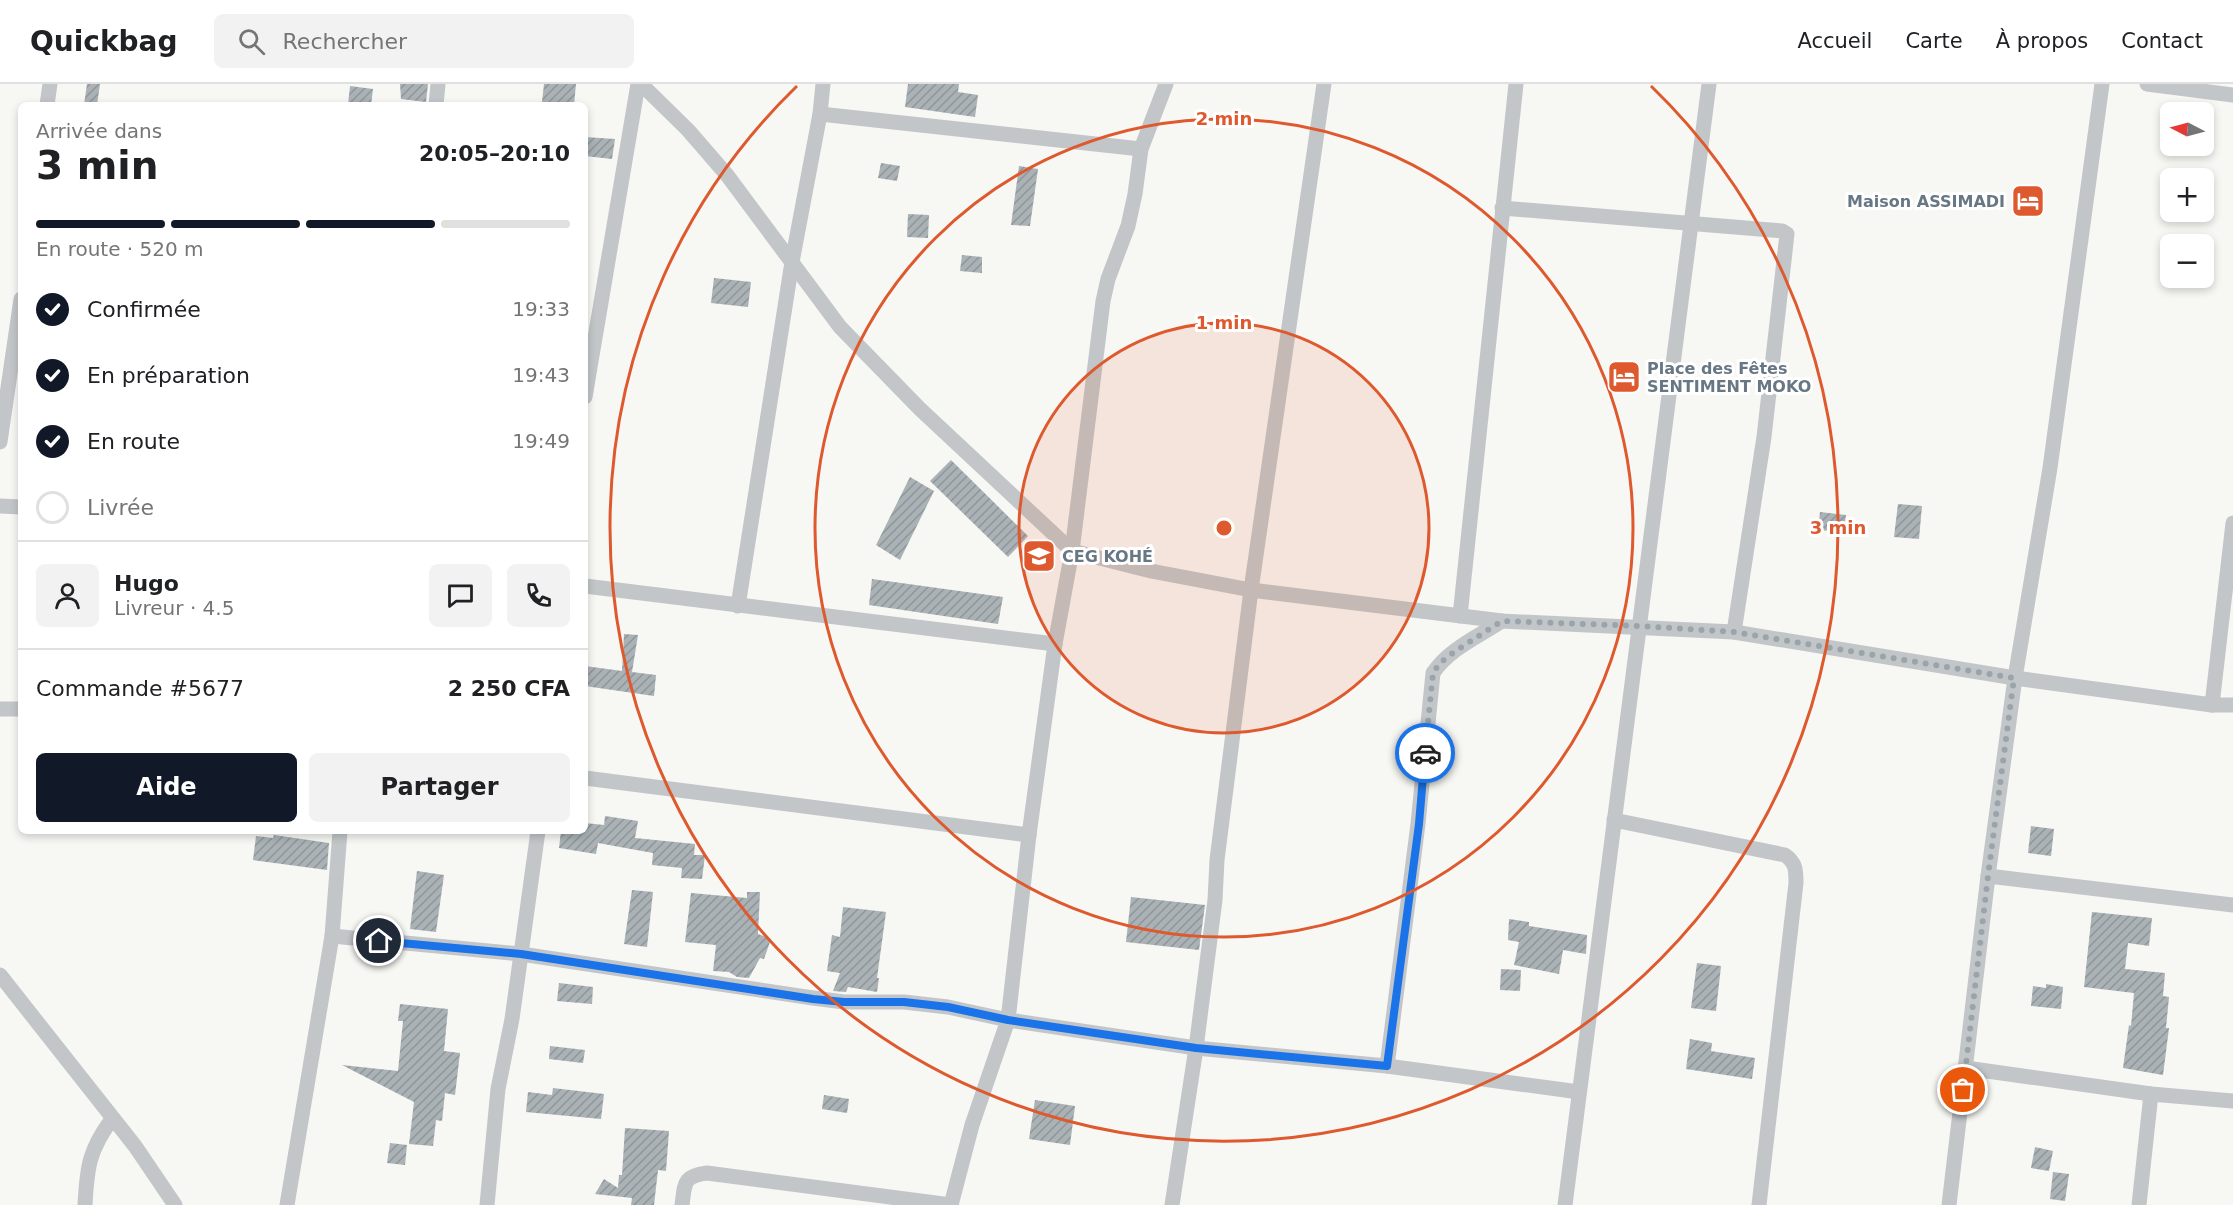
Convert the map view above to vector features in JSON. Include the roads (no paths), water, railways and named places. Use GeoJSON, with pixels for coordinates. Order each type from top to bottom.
{"type":"FeatureCollection","features":[{"type":"Feature","properties":{"kind":"street"},"geometry":{"type":"LineString","coordinates":[[47,102],[50,84]]}},
{"type":"Feature","properties":{"kind":"street"},"geometry":{"type":"LineString","coordinates":[[436,102],[438,84]]}},
{"type":"Feature","properties":{"kind":"street"},"geometry":{"type":"LineString","coordinates":[[639,84],[688,130],[727,175],[840,327],[920,409],[1072,550],[1151,571],[1251,590],[1502,621],[1734,632],[2014,678],[2212,705],[2233,705]]}},
{"type":"Feature","properties":{"kind":"street"},"geometry":{"type":"LineString","coordinates":[[588,380],[639,84]]}},
{"type":"Feature","properties":{"kind":"street"},"geometry":{"type":"LineString","coordinates":[[738,606],[792,262],[820,114],[823,84]]}},
{"type":"Feature","properties":{"kind":"street"},"geometry":{"type":"LineString","coordinates":[[682,1205],[684,1185],[687,1179],[694,1174],[707,1173],[951,1205],[972,1125],[1008,1020],[1029,835],[1055,644],[1072,550],[1103,302],[1108,279],[1128,226],[1142,149],[1166,84]]}},
{"type":"Feature","properties":{"kind":"street"},"geometry":{"type":"LineString","coordinates":[[1172,1205],[1196,1048],[1251,590],[1324,84]]}},
{"type":"Feature","properties":{"kind":"street"},"geometry":{"type":"LineString","coordinates":[[1460,616],[1516,84]]}},
{"type":"Feature","properties":{"kind":"street"},"geometry":{"type":"LineString","coordinates":[[1565,1205],[1709,84]]}},
{"type":"Feature","properties":{"kind":"street"},"geometry":{"type":"LineString","coordinates":[[1949,1205],[2014,678],[2050,468],[2102,84]]}},
{"type":"Feature","properties":{"kind":"street"},"geometry":{"type":"LineString","coordinates":[[2147,84],[2233,95]]}},
{"type":"Feature","properties":{"kind":"street"},"geometry":{"type":"LineString","coordinates":[[820,114],[1142,149]]}},
{"type":"Feature","properties":{"kind":"street"},"geometry":{"type":"LineString","coordinates":[[1502,208],[1782,231],[1788,237],[1764,437],[1734,632]]}},
{"type":"Feature","properties":{"kind":"street"},"geometry":{"type":"LineString","coordinates":[[0,442],[18,335]]}},
{"type":"Feature","properties":{"kind":"street"},"geometry":{"type":"LineString","coordinates":[[0,506],[18,507]]}},
{"type":"Feature","properties":{"kind":"street"},"geometry":{"type":"LineString","coordinates":[[2212,705],[2233,523]]}},
{"type":"Feature","properties":{"kind":"street"},"geometry":{"type":"LineString","coordinates":[[588,586],[1055,644]]}},
{"type":"Feature","properties":{"kind":"street"},"geometry":{"type":"LineString","coordinates":[[1387,1066],[1419,824],[1433,673],[1440,663],[1454,652],[1502,621]]}},
{"type":"Feature","properties":{"kind":"street"},"geometry":{"type":"LineString","coordinates":[[0,709],[18,709]]}},
{"type":"Feature","properties":{"kind":"street"},"geometry":{"type":"LineString","coordinates":[[588,778],[1029,835]]}},
{"type":"Feature","properties":{"kind":"street"},"geometry":{"type":"LineString","coordinates":[[1614,820],[1785,855],[1793,861],[1796,884],[1759,1205]]}},
{"type":"Feature","properties":{"kind":"street"},"geometry":{"type":"LineString","coordinates":[[287,1205],[332,936],[340,834]]}},
{"type":"Feature","properties":{"kind":"street"},"geometry":{"type":"LineString","coordinates":[[487,1205],[498,1089],[521,954],[538,834]]}},
{"type":"Feature","properties":{"kind":"street"},"geometry":{"type":"LineString","coordinates":[[1988,876],[2233,905]]}},
{"type":"Feature","properties":{"kind":"street"},"geometry":{"type":"LineString","coordinates":[[332,936],[521,954],[813,999],[844,1002],[904,1002],[948,1007],[1008,1020],[1196,1048],[1387,1066],[1579,1092]]}},
{"type":"Feature","properties":{"kind":"street"},"geometry":{"type":"LineString","coordinates":[[0,975],[88,1084],[112,1119],[135,1146],[175,1205]]}},
{"type":"Feature","properties":{"kind":"street"},"geometry":{"type":"LineString","coordinates":[[1966,1068],[2151,1094],[2233,1101]]}},
{"type":"Feature","properties":{"kind":"street"},"geometry":{"type":"LineString","coordinates":[[2139,1205],[2151,1094]]}},
{"type":"Feature","properties":{"kind":"street"},"geometry":{"type":"LineString","coordinates":[[85,1205],[87,1172],[92,1152],[112,1119]]}},
{"type":"Feature","properties":{"kind":"place","name":"Maison ASSIMADI"},"geometry":{"type":"Point","coordinates":[2028,201]}},
{"type":"Feature","properties":{"kind":"place","name":"Place des Fêtes SENTIMENT MOKO"},"geometry":{"type":"Point","coordinates":[1624,377]}},
{"type":"Feature","properties":{"kind":"place","name":"CEG KOHÉ"},"geometry":{"type":"Point","coordinates":[1039,556]}}]}
